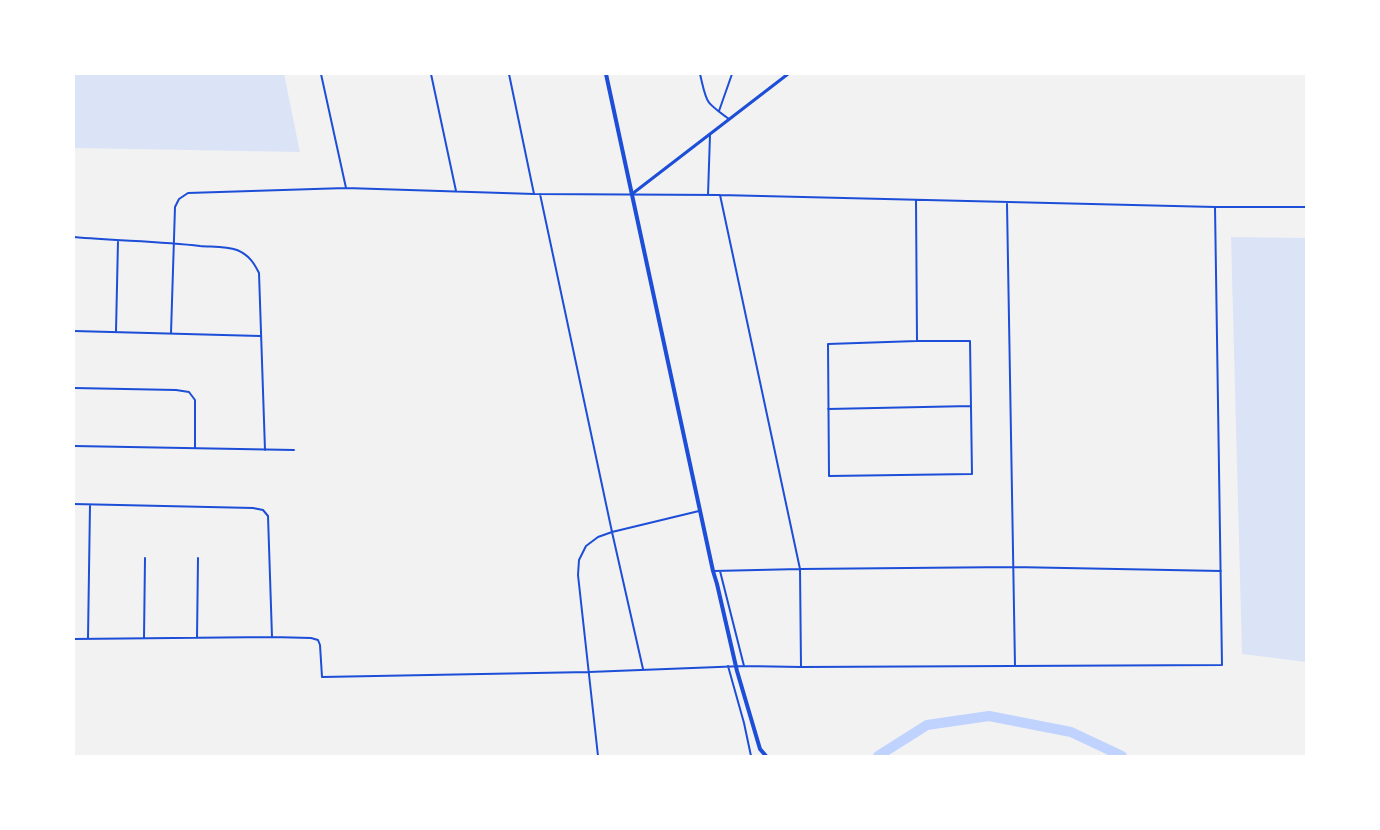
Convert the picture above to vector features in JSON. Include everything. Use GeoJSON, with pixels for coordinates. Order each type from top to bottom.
{"type":"FeatureCollection","features":[{"type":"Feature","properties":{"kind":"main road"},"geometry":{"type":"LineString","coordinates":[[606,74],[699,511],[736,671],[760,749],[765,756]]}},
{"type":"Feature","properties":{"kind":"street"},"geometry":{"type":"LineString","coordinates":[[321,74],[346,188]]}},
{"type":"Feature","properties":{"kind":"street"},"geometry":{"type":"LineString","coordinates":[[430,74],[456,190]]}},
{"type":"Feature","properties":{"kind":"street"},"geometry":{"type":"LineString","coordinates":[[509,74],[534,194]]}},
{"type":"Feature","properties":{"kind":"street"},"geometry":{"type":"LineString","coordinates":[[700,74],[706,100],[710,106],[730,119]]}},
{"type":"Feature","properties":{"kind":"street"},"geometry":{"type":"LineString","coordinates":[[719,111],[732,74]]}},
{"type":"Feature","properties":{"kind":"street"},"geometry":{"type":"LineString","coordinates":[[632,194],[788,74]]}},
{"type":"Feature","properties":{"kind":"street"},"geometry":{"type":"LineString","coordinates":[[708,195],[710,134]]}},
{"type":"Feature","properties":{"kind":"street"},"geometry":{"type":"LineString","coordinates":[[171,333],[175,207],[179,199],[188,193],[346,188],[534,194],[720,195],[916,201],[1306,207]]}},
{"type":"Feature","properties":{"kind":"street"},"geometry":{"type":"LineString","coordinates":[[540,194],[612,532],[644,669]]}},
{"type":"Feature","properties":{"kind":"street"},"geometry":{"type":"LineString","coordinates":[[720,195],[800,568],[801,667]]}},
{"type":"Feature","properties":{"kind":"street"},"geometry":{"type":"LineString","coordinates":[[916,201],[916,341]]}},
{"type":"Feature","properties":{"kind":"street"},"geometry":{"type":"LineString","coordinates":[[1007,202],[1015,666]]}},
{"type":"Feature","properties":{"kind":"street"},"geometry":{"type":"LineString","coordinates":[[74,639],[311,638],[318,640],[320,645],[322,677],[589,672],[728,666],[1222,664],[1215,207]]}},
{"type":"Feature","properties":{"kind":"street"},"geometry":{"type":"LineString","coordinates":[[74,237],[235,249],[252,261],[259,273],[265,450]]}},
{"type":"Feature","properties":{"kind":"street"},"geometry":{"type":"LineString","coordinates":[[116,331],[118,241]]}},
{"type":"Feature","properties":{"kind":"street"},"geometry":{"type":"LineString","coordinates":[[74,331],[261,336]]}},
{"type":"Feature","properties":{"kind":"street"},"geometry":{"type":"LineString","coordinates":[[916,341],[970,341],[972,474],[829,476],[828,344],[916,341]]}},
{"type":"Feature","properties":{"kind":"street"},"geometry":{"type":"LineString","coordinates":[[74,388],[189,392],[195,400],[195,448]]}},
{"type":"Feature","properties":{"kind":"street"},"geometry":{"type":"LineString","coordinates":[[828,409],[971,406]]}},
{"type":"Feature","properties":{"kind":"street"},"geometry":{"type":"LineString","coordinates":[[74,446],[294,450]]}},
{"type":"Feature","properties":{"kind":"street"},"geometry":{"type":"LineString","coordinates":[[74,504],[263,510],[268,516],[272,637]]}},
{"type":"Feature","properties":{"kind":"street"},"geometry":{"type":"LineString","coordinates":[[88,638],[90,505]]}},
{"type":"Feature","properties":{"kind":"street"},"geometry":{"type":"LineString","coordinates":[[598,756],[578,575],[579,560],[586,546],[598,537],[699,511]]}},
{"type":"Feature","properties":{"kind":"street"},"geometry":{"type":"LineString","coordinates":[[144,638],[145,558]]}},
{"type":"Feature","properties":{"kind":"street"},"geometry":{"type":"LineString","coordinates":[[197,638],[198,558]]}},
{"type":"Feature","properties":{"kind":"street"},"geometry":{"type":"LineString","coordinates":[[713,571],[800,568],[1013,567],[1221,571]]}},
{"type":"Feature","properties":{"kind":"street"},"geometry":{"type":"LineString","coordinates":[[720,571],[744,666]]}},
{"type":"Feature","properties":{"kind":"street"},"geometry":{"type":"LineString","coordinates":[[728,666],[751,756]]}},
{"type":"Feature","properties":{"kind":"shaded area"},"geometry":{"type":"Polygon","coordinates":[[[74,74],[284,74],[300,152],[74,148],[74,74]]]}},
{"type":"Feature","properties":{"kind":"shaded area"},"geometry":{"type":"Polygon","coordinates":[[[1231,237],[1306,238],[1306,662],[1242,654],[1231,237]]]}},
{"type":"Feature","properties":{"kind":"waterway"},"geometry":{"type":"LineString","coordinates":[[878,756],[927,725],[989,716],[1071,732],[1122,756]]}}]}
